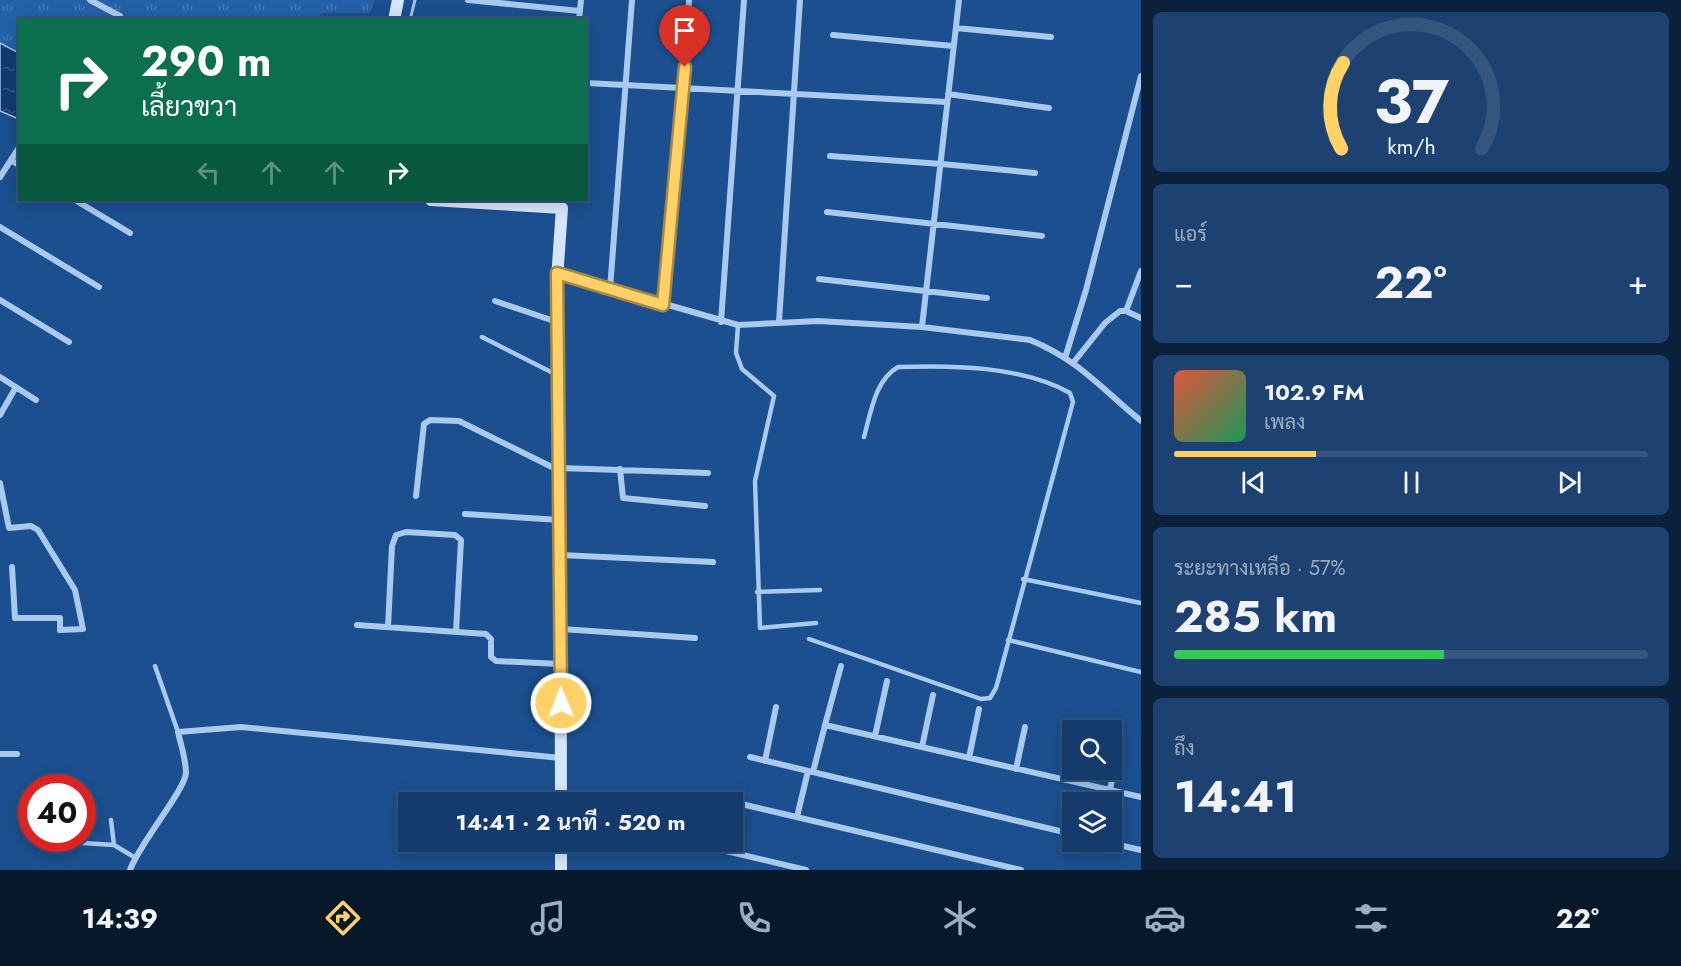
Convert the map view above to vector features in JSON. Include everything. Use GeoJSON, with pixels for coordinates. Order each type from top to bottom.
{"type":"FeatureCollection","features":[{"type":"Feature","properties":{"kind":"street"},"geometry":{"type":"LineString","coordinates":[[90,0],[120,16]]}},
{"type":"Feature","properties":{"kind":"street"},"geometry":{"type":"LineString","coordinates":[[394,18],[398,0]]}},
{"type":"Feature","properties":{"kind":"street"},"geometry":{"type":"LineString","coordinates":[[468,0],[522,2],[580,10]]}},
{"type":"Feature","properties":{"kind":"street"},"geometry":{"type":"LineString","coordinates":[[579,18],[580,0]]}},
{"type":"Feature","properties":{"kind":"street"},"geometry":{"type":"LineString","coordinates":[[610,289],[632,0]]}},
{"type":"Feature","properties":{"kind":"street"},"geometry":{"type":"LineString","coordinates":[[663,305],[684,89],[689,0]]}},
{"type":"Feature","properties":{"kind":"street"},"geometry":{"type":"LineString","coordinates":[[721,322],[744,0]]}},
{"type":"Feature","properties":{"kind":"street"},"geometry":{"type":"LineString","coordinates":[[779,322],[800,0]]}},
{"type":"Feature","properties":{"kind":"street"},"geometry":{"type":"LineString","coordinates":[[922,327],[942,164],[958,0]]}},
{"type":"Feature","properties":{"kind":"street"},"geometry":{"type":"LineString","coordinates":[[956,28],[1051,37]]}},
{"type":"Feature","properties":{"kind":"street"},"geometry":{"type":"LineString","coordinates":[[833,35],[953,46]]}},
{"type":"Feature","properties":{"kind":"street"},"geometry":{"type":"LineString","coordinates":[[1065,358],[1086,290],[1141,76]]}},
{"type":"Feature","properties":{"kind":"street"},"geometry":{"type":"LineString","coordinates":[[588,83],[947,102]]}},
{"type":"Feature","properties":{"kind":"street"},"geometry":{"type":"LineString","coordinates":[[948,94],[1049,108]]}},
{"type":"Feature","properties":{"kind":"street"},"geometry":{"type":"LineString","coordinates":[[0,177],[18,149]]}},
{"type":"Feature","properties":{"kind":"street"},"geometry":{"type":"LineString","coordinates":[[830,156],[1035,173]]}},
{"type":"Feature","properties":{"kind":"street"},"geometry":{"type":"LineString","coordinates":[[10,160],[18,165]]}},
{"type":"Feature","properties":{"kind":"street"},"geometry":{"type":"LineString","coordinates":[[77,201],[130,233]]}},
{"type":"Feature","properties":{"kind":"street"},"geometry":{"type":"LineString","coordinates":[[464,201],[563,204],[557,273],[561,792]]}},
{"type":"Feature","properties":{"kind":"street"},"geometry":{"type":"LineString","coordinates":[[827,212],[1042,236]]}},
{"type":"Feature","properties":{"kind":"street"},"geometry":{"type":"LineString","coordinates":[[0,227],[99,287]]}},
{"type":"Feature","properties":{"kind":"street"},"geometry":{"type":"LineString","coordinates":[[1126,311],[1141,271]]}},
{"type":"Feature","properties":{"kind":"street"},"geometry":{"type":"LineString","coordinates":[[557,273],[721,322],[738,325],[818,321],[922,327],[1030,340],[1065,358],[1093,377],[1141,421]]}},
{"type":"Feature","properties":{"kind":"street"},"geometry":{"type":"LineString","coordinates":[[819,279],[987,298]]}},
{"type":"Feature","properties":{"kind":"street"},"geometry":{"type":"LineString","coordinates":[[0,300],[69,342]]}},
{"type":"Feature","properties":{"kind":"street"},"geometry":{"type":"LineString","coordinates":[[495,301],[557,322]]}},
{"type":"Feature","properties":{"kind":"street"},"geometry":{"type":"LineString","coordinates":[[1073,363],[1105,323],[1120,311],[1126,311],[1141,318]]}},
{"type":"Feature","properties":{"kind":"street"},"geometry":{"type":"LineString","coordinates":[[0,377],[36,400]]}},
{"type":"Feature","properties":{"kind":"street"},"geometry":{"type":"LineString","coordinates":[[0,415],[16,387]]}},
{"type":"Feature","properties":{"kind":"street"},"geometry":{"type":"LineString","coordinates":[[416,496],[424,424],[430,420],[459,421],[560,470],[620,469],[708,474]]}},
{"type":"Feature","properties":{"kind":"street"},"geometry":{"type":"LineString","coordinates":[[620,469],[623,498],[705,506]]}},
{"type":"Feature","properties":{"kind":"street"},"geometry":{"type":"LineString","coordinates":[[0,483],[9,528],[31,526],[38,530],[75,590],[83,629],[60,630],[60,618],[15,618],[12,567]]}},
{"type":"Feature","properties":{"kind":"street"},"geometry":{"type":"LineString","coordinates":[[465,514],[560,520]]}},
{"type":"Feature","properties":{"kind":"street"},"geometry":{"type":"LineString","coordinates":[[388,627],[392,546],[396,535],[406,532],[455,535],[461,540],[456,632]]}},
{"type":"Feature","properties":{"kind":"street"},"geometry":{"type":"LineString","coordinates":[[560,555],[712,562]]}},
{"type":"Feature","properties":{"kind":"street"},"geometry":{"type":"LineString","coordinates":[[357,625],[489,636],[491,657],[496,661],[561,664]]}},
{"type":"Feature","properties":{"kind":"street"},"geometry":{"type":"LineString","coordinates":[[561,629],[695,638]]}},
{"type":"Feature","properties":{"kind":"street"},"geometry":{"type":"LineString","coordinates":[[797,817],[841,666]]}},
{"type":"Feature","properties":{"kind":"street"},"geometry":{"type":"LineString","coordinates":[[875,736],[887,681]]}},
{"type":"Feature","properties":{"kind":"street"},"geometry":{"type":"LineString","coordinates":[[922,747],[933,695]]}},
{"type":"Feature","properties":{"kind":"street"},"geometry":{"type":"LineString","coordinates":[[765,761],[776,707]]}},
{"type":"Feature","properties":{"kind":"street"},"geometry":{"type":"LineString","coordinates":[[969,758],[979,709]]}},
{"type":"Feature","properties":{"kind":"street"},"geometry":{"type":"LineString","coordinates":[[825,725],[1062,779]]}},
{"type":"Feature","properties":{"kind":"street"},"geometry":{"type":"LineString","coordinates":[[130,870],[134,857],[184,783],[184,762],[178,732],[241,727],[561,758]]}},
{"type":"Feature","properties":{"kind":"street"},"geometry":{"type":"LineString","coordinates":[[1017,769],[1025,727]]}},
{"type":"Feature","properties":{"kind":"street"},"geometry":{"type":"LineString","coordinates":[[0,754],[17,754]]}},
{"type":"Feature","properties":{"kind":"street"},"geometry":{"type":"LineString","coordinates":[[750,757],[1062,832]]}},
{"type":"Feature","properties":{"kind":"street"},"geometry":{"type":"LineString","coordinates":[[1067,780],[1141,797]]}},
{"type":"Feature","properties":{"kind":"street"},"geometry":{"type":"LineString","coordinates":[[1110,790],[1112,780]]}},
{"type":"Feature","properties":{"kind":"street"},"geometry":{"type":"LineString","coordinates":[[743,804],[1021,870]]}},
{"type":"Feature","properties":{"kind":"street"},"geometry":{"type":"LineString","coordinates":[[1122,846],[1141,850]]}},
{"type":"Feature","properties":{"kind":"street"},"geometry":{"type":"LineString","coordinates":[[561,852],[561,870]]}},
{"type":"Feature","properties":{"kind":"street"},"geometry":{"type":"LineString","coordinates":[[729,852],[784,867],[806,870]]}},
{"type":"Feature","properties":{"kind":"lane"},"geometry":{"type":"LineString","coordinates":[[738,325],[736,353],[742,369],[774,396],[755,481],[760,628],[816,623]]}},
{"type":"Feature","properties":{"kind":"lane"},"geometry":{"type":"LineString","coordinates":[[482,337],[559,376]]}},
{"type":"Feature","properties":{"kind":"lane"},"geometry":{"type":"LineString","coordinates":[[808,639],[986,700],[996,688],[1023,579],[1072,409],[1070,393],[1058,386],[1007,371],[898,367],[886,374],[881,382],[864,437]]}},
{"type":"Feature","properties":{"kind":"lane"},"geometry":{"type":"LineString","coordinates":[[1023,579],[1141,603]]}},
{"type":"Feature","properties":{"kind":"lane"},"geometry":{"type":"LineString","coordinates":[[757,592],[820,590]]}},
{"type":"Feature","properties":{"kind":"lane"},"geometry":{"type":"LineString","coordinates":[[1008,640],[1141,672]]}},
{"type":"Feature","properties":{"kind":"lane"},"geometry":{"type":"LineString","coordinates":[[155,666],[178,732]]}},
{"type":"Feature","properties":{"kind":"lane"},"geometry":{"type":"LineString","coordinates":[[111,820],[114,845]]}},
{"type":"Feature","properties":{"kind":"lane"},"geometry":{"type":"LineString","coordinates":[[96,844],[114,845],[134,857]]}},
{"type":"Feature","properties":{"kind":"green space"},"geometry":{"type":"Polygon","coordinates":[[[0,0],[375,0],[369,13],[321,13],[318,18],[18,18],[18,51],[0,42],[0,0]]]}},
{"type":"Feature","properties":{"kind":"water"},"geometry":{"type":"Polygon","coordinates":[[[0,43],[18,52],[18,119],[0,111],[0,43]]]}},
{"type":"Feature","properties":{"kind":"waterway"},"geometry":{"type":"LineString","coordinates":[[410,18],[415,0]]}},
{"type":"Feature","properties":{"kind":"route"},"geometry":{"type":"LineString","coordinates":[[561,703],[557,273],[663,305],[685,67]]}}]}
